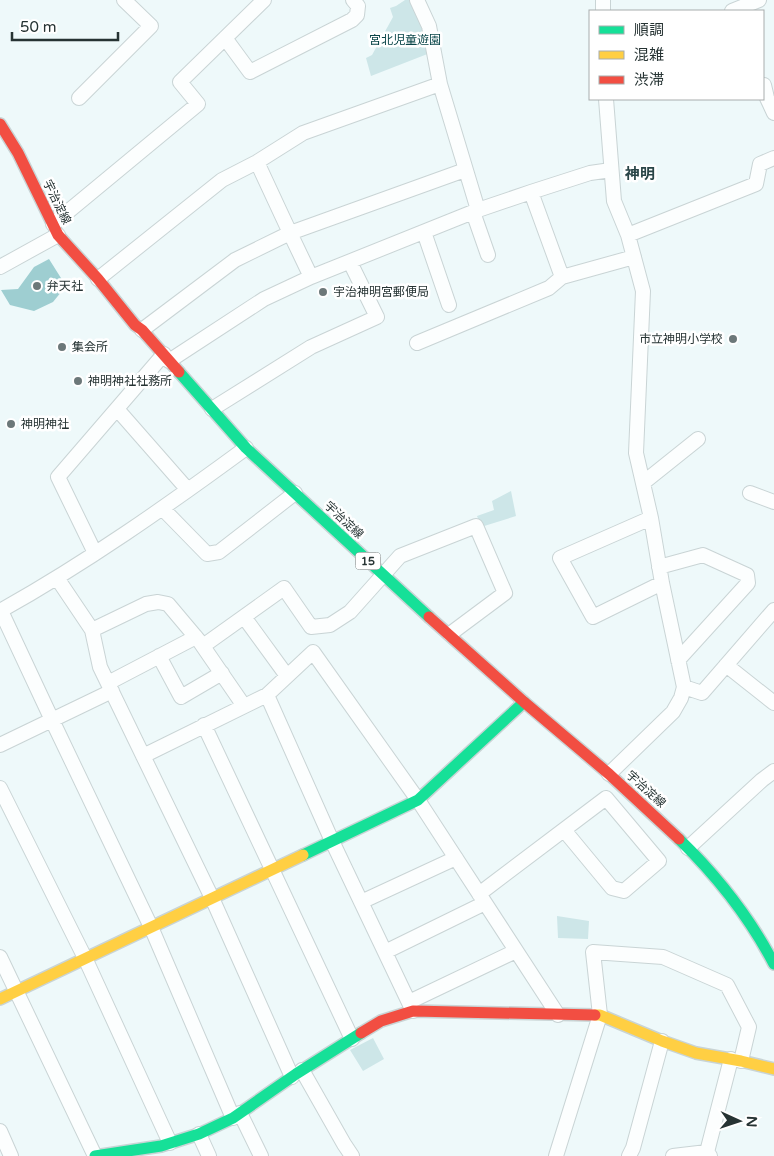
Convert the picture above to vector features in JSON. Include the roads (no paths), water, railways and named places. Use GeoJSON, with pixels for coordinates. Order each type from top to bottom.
{"type":"FeatureCollection","features":[{"type":"Feature","properties":{"kind":"street"},"geometry":{"type":"LineString","coordinates":[[79,98],[151,26],[124,0]]}},
{"type":"Feature","properties":{"kind":"street"},"geometry":{"type":"LineString","coordinates":[[0,266],[56,230],[198,104],[180,82],[264,0]]}},
{"type":"Feature","properties":{"kind":"street"},"geometry":{"type":"LineString","coordinates":[[225,38],[250,72],[352,20],[358,15],[358,6],[353,0]]}},
{"type":"Feature","properties":{"kind":"street"},"geometry":{"type":"LineString","coordinates":[[417,0],[429,26],[440,84],[488,256]]}},
{"type":"Feature","properties":{"kind":"street"},"geometry":{"type":"LineString","coordinates":[[740,10],[759,0]]}},
{"type":"Feature","properties":{"kind":"street"},"geometry":{"type":"LineString","coordinates":[[767,80],[767,98],[774,113]]}},
{"type":"Feature","properties":{"kind":"street"},"geometry":{"type":"LineString","coordinates":[[98,279],[222,180],[257,162],[303,133],[440,84]]}},
{"type":"Feature","properties":{"kind":"street"},"geometry":{"type":"LineString","coordinates":[[606,100],[614,201],[628,235],[643,291],[636,453],[684,687],[681,698],[673,712],[609,774]]}},
{"type":"Feature","properties":{"kind":"street","name":"宇治淀線"},"geometry":{"type":"LineString","coordinates":[[0,124],[18,153],[56,230],[135,325],[142,330],[246,448],[524,702],[658,818],[718,882],[746,918],[774,964]]}},
{"type":"Feature","properties":{"kind":"street"},"geometry":{"type":"LineString","coordinates":[[628,235],[756,184],[760,164],[774,158]]}},
{"type":"Feature","properties":{"kind":"street"},"geometry":{"type":"LineString","coordinates":[[257,162],[311,277]]}},
{"type":"Feature","properties":{"kind":"street"},"geometry":{"type":"LineString","coordinates":[[142,330],[235,260],[290,233],[465,170]]}},
{"type":"Feature","properties":{"kind":"street"},"geometry":{"type":"LineString","coordinates":[[96,553],[58,477],[117,409],[166,358],[264,299],[311,277],[475,211],[590,173],[611,170]]}},
{"type":"Feature","properties":{"kind":"street"},"geometry":{"type":"LineString","coordinates":[[531,192],[562,277]]}},
{"type":"Feature","properties":{"kind":"street"},"geometry":{"type":"LineString","coordinates":[[424,232],[449,305]]}},
{"type":"Feature","properties":{"kind":"street"},"geometry":{"type":"LineString","coordinates":[[417,343],[549,288],[562,277],[634,257]]}},
{"type":"Feature","properties":{"kind":"street"},"geometry":{"type":"LineString","coordinates":[[212,409],[311,347],[377,318],[350,262]]}},
{"type":"Feature","properties":{"kind":"street"},"geometry":{"type":"LineString","coordinates":[[117,409],[188,490]]}},
{"type":"Feature","properties":{"kind":"street"},"geometry":{"type":"LineString","coordinates":[[643,484],[698,439]]}},
{"type":"Feature","properties":{"kind":"street"},"geometry":{"type":"LineString","coordinates":[[246,448],[163,509],[57,578],[0,611],[151,927],[237,1115],[262,1156]]}},
{"type":"Feature","properties":{"kind":"street"},"geometry":{"type":"LineString","coordinates":[[750,493],[774,502]]}},
{"type":"Feature","properties":{"kind":"street"},"geometry":{"type":"LineString","coordinates":[[163,509],[208,554],[219,552],[295,494]]}},
{"type":"Feature","properties":{"kind":"street"},"geometry":{"type":"LineString","coordinates":[[650,518],[560,558],[592,617],[662,583]]}},
{"type":"Feature","properties":{"kind":"street"},"geometry":{"type":"LineString","coordinates":[[0,744],[52,720],[159,656],[199,641],[244,617],[284,588],[312,627],[330,625],[350,612],[400,556],[476,526],[505,593],[450,634]]}},
{"type":"Feature","properties":{"kind":"street"},"geometry":{"type":"LineString","coordinates":[[659,566],[703,555],[747,575],[748,584],[678,660]]}},
{"type":"Feature","properties":{"kind":"street"},"geometry":{"type":"LineString","coordinates":[[57,578],[92,630],[100,667],[297,1074],[352,1156]]}},
{"type":"Feature","properties":{"kind":"street"},"geometry":{"type":"LineString","coordinates":[[92,630],[146,604],[158,602],[168,604],[199,641],[244,706]]}},
{"type":"Feature","properties":{"kind":"street"},"geometry":{"type":"LineString","coordinates":[[684,687],[702,693],[774,610]]}},
{"type":"Feature","properties":{"kind":"street"},"geometry":{"type":"LineString","coordinates":[[244,617],[287,676]]}},
{"type":"Feature","properties":{"kind":"street"},"geometry":{"type":"LineString","coordinates":[[143,756],[267,694],[312,652],[418,800],[558,1015]]}},
{"type":"Feature","properties":{"kind":"street"},"geometry":{"type":"LineString","coordinates":[[159,656],[181,697],[222,673]]}},
{"type":"Feature","properties":{"kind":"street"},"geometry":{"type":"LineString","coordinates":[[726,665],[774,703]]}},
{"type":"Feature","properties":{"kind":"street"},"geometry":{"type":"LineString","coordinates":[[267,694],[332,841],[411,1006]]}},
{"type":"Feature","properties":{"kind":"street"},"geometry":{"type":"LineString","coordinates":[[0,999],[418,800],[524,702]]}},
{"type":"Feature","properties":{"kind":"street"},"geometry":{"type":"LineString","coordinates":[[204,726],[352,1039]]}},
{"type":"Feature","properties":{"kind":"street"},"geometry":{"type":"LineString","coordinates":[[688,848],[774,771]]}},
{"type":"Feature","properties":{"kind":"street"},"geometry":{"type":"LineString","coordinates":[[0,788],[85,958],[170,1143]]}},
{"type":"Feature","properties":{"kind":"street"},"geometry":{"type":"LineString","coordinates":[[385,952],[482,898],[564,830],[606,798],[624,789]]}},
{"type":"Feature","properties":{"kind":"street"},"geometry":{"type":"LineString","coordinates":[[564,830],[612,888],[624,891],[659,861],[606,798]]}},
{"type":"Feature","properties":{"kind":"street"},"geometry":{"type":"LineString","coordinates":[[361,902],[456,858]]}},
{"type":"Feature","properties":{"kind":"street"},"geometry":{"type":"LineString","coordinates":[[0,957],[95,1156],[155,1151],[170,1143],[199,1134],[237,1115],[297,1074],[381,1021],[516,951]]}},
{"type":"Feature","properties":{"kind":"street"},"geometry":{"type":"LineString","coordinates":[[556,1156],[600,1015],[593,952],[663,957],[727,985],[749,1027],[736,1060],[708,1154],[673,1156]]}},
{"type":"Feature","properties":{"kind":"street"},"geometry":{"type":"LineString","coordinates":[[411,1006],[558,1015],[600,1015],[696,1053],[774,1069]]}},
{"type":"Feature","properties":{"kind":"street"},"geometry":{"type":"LineString","coordinates":[[629,1156],[633,1148],[662,1041]]}},
{"type":"Feature","properties":{"kind":"street"},"geometry":{"type":"LineString","coordinates":[[0,1131],[11,1156]]}},
{"type":"Feature","properties":{"kind":"street"},"geometry":{"type":"LineString","coordinates":[[199,1134],[209,1156]]}},
{"type":"Feature","properties":{"kind":"water"},"geometry":{"type":"Polygon","coordinates":[[[49,259],[66,286],[53,302],[34,311],[10,305],[1,290],[18,289],[34,267],[49,259]]]}},
{"type":"Feature","properties":{"kind":"place","name":"弁天社"},"geometry":{"type":"Point","coordinates":[37,286]}},
{"type":"Feature","properties":{"kind":"place","name":"宇治神明宮郵便局"},"geometry":{"type":"Point","coordinates":[323,292]}},
{"type":"Feature","properties":{"kind":"place","name":"市立神明小学校"},"geometry":{"type":"Point","coordinates":[733,339]}},
{"type":"Feature","properties":{"kind":"place","name":"集会所"},"geometry":{"type":"Point","coordinates":[62,347]}},
{"type":"Feature","properties":{"kind":"place","name":"神明神社社務所"},"geometry":{"type":"Point","coordinates":[78,381]}},
{"type":"Feature","properties":{"kind":"place","name":"神明神社"},"geometry":{"type":"Point","coordinates":[11,424]}},
{"type":"Feature","properties":{"kind":"district","name":"神明"},"geometry":{"type":"Point","coordinates":[640,174]}},
{"type":"Feature","properties":{"kind":"park label","name":"宮北児童遊園"},"geometry":{"type":"Point","coordinates":[405,40]}}]}
